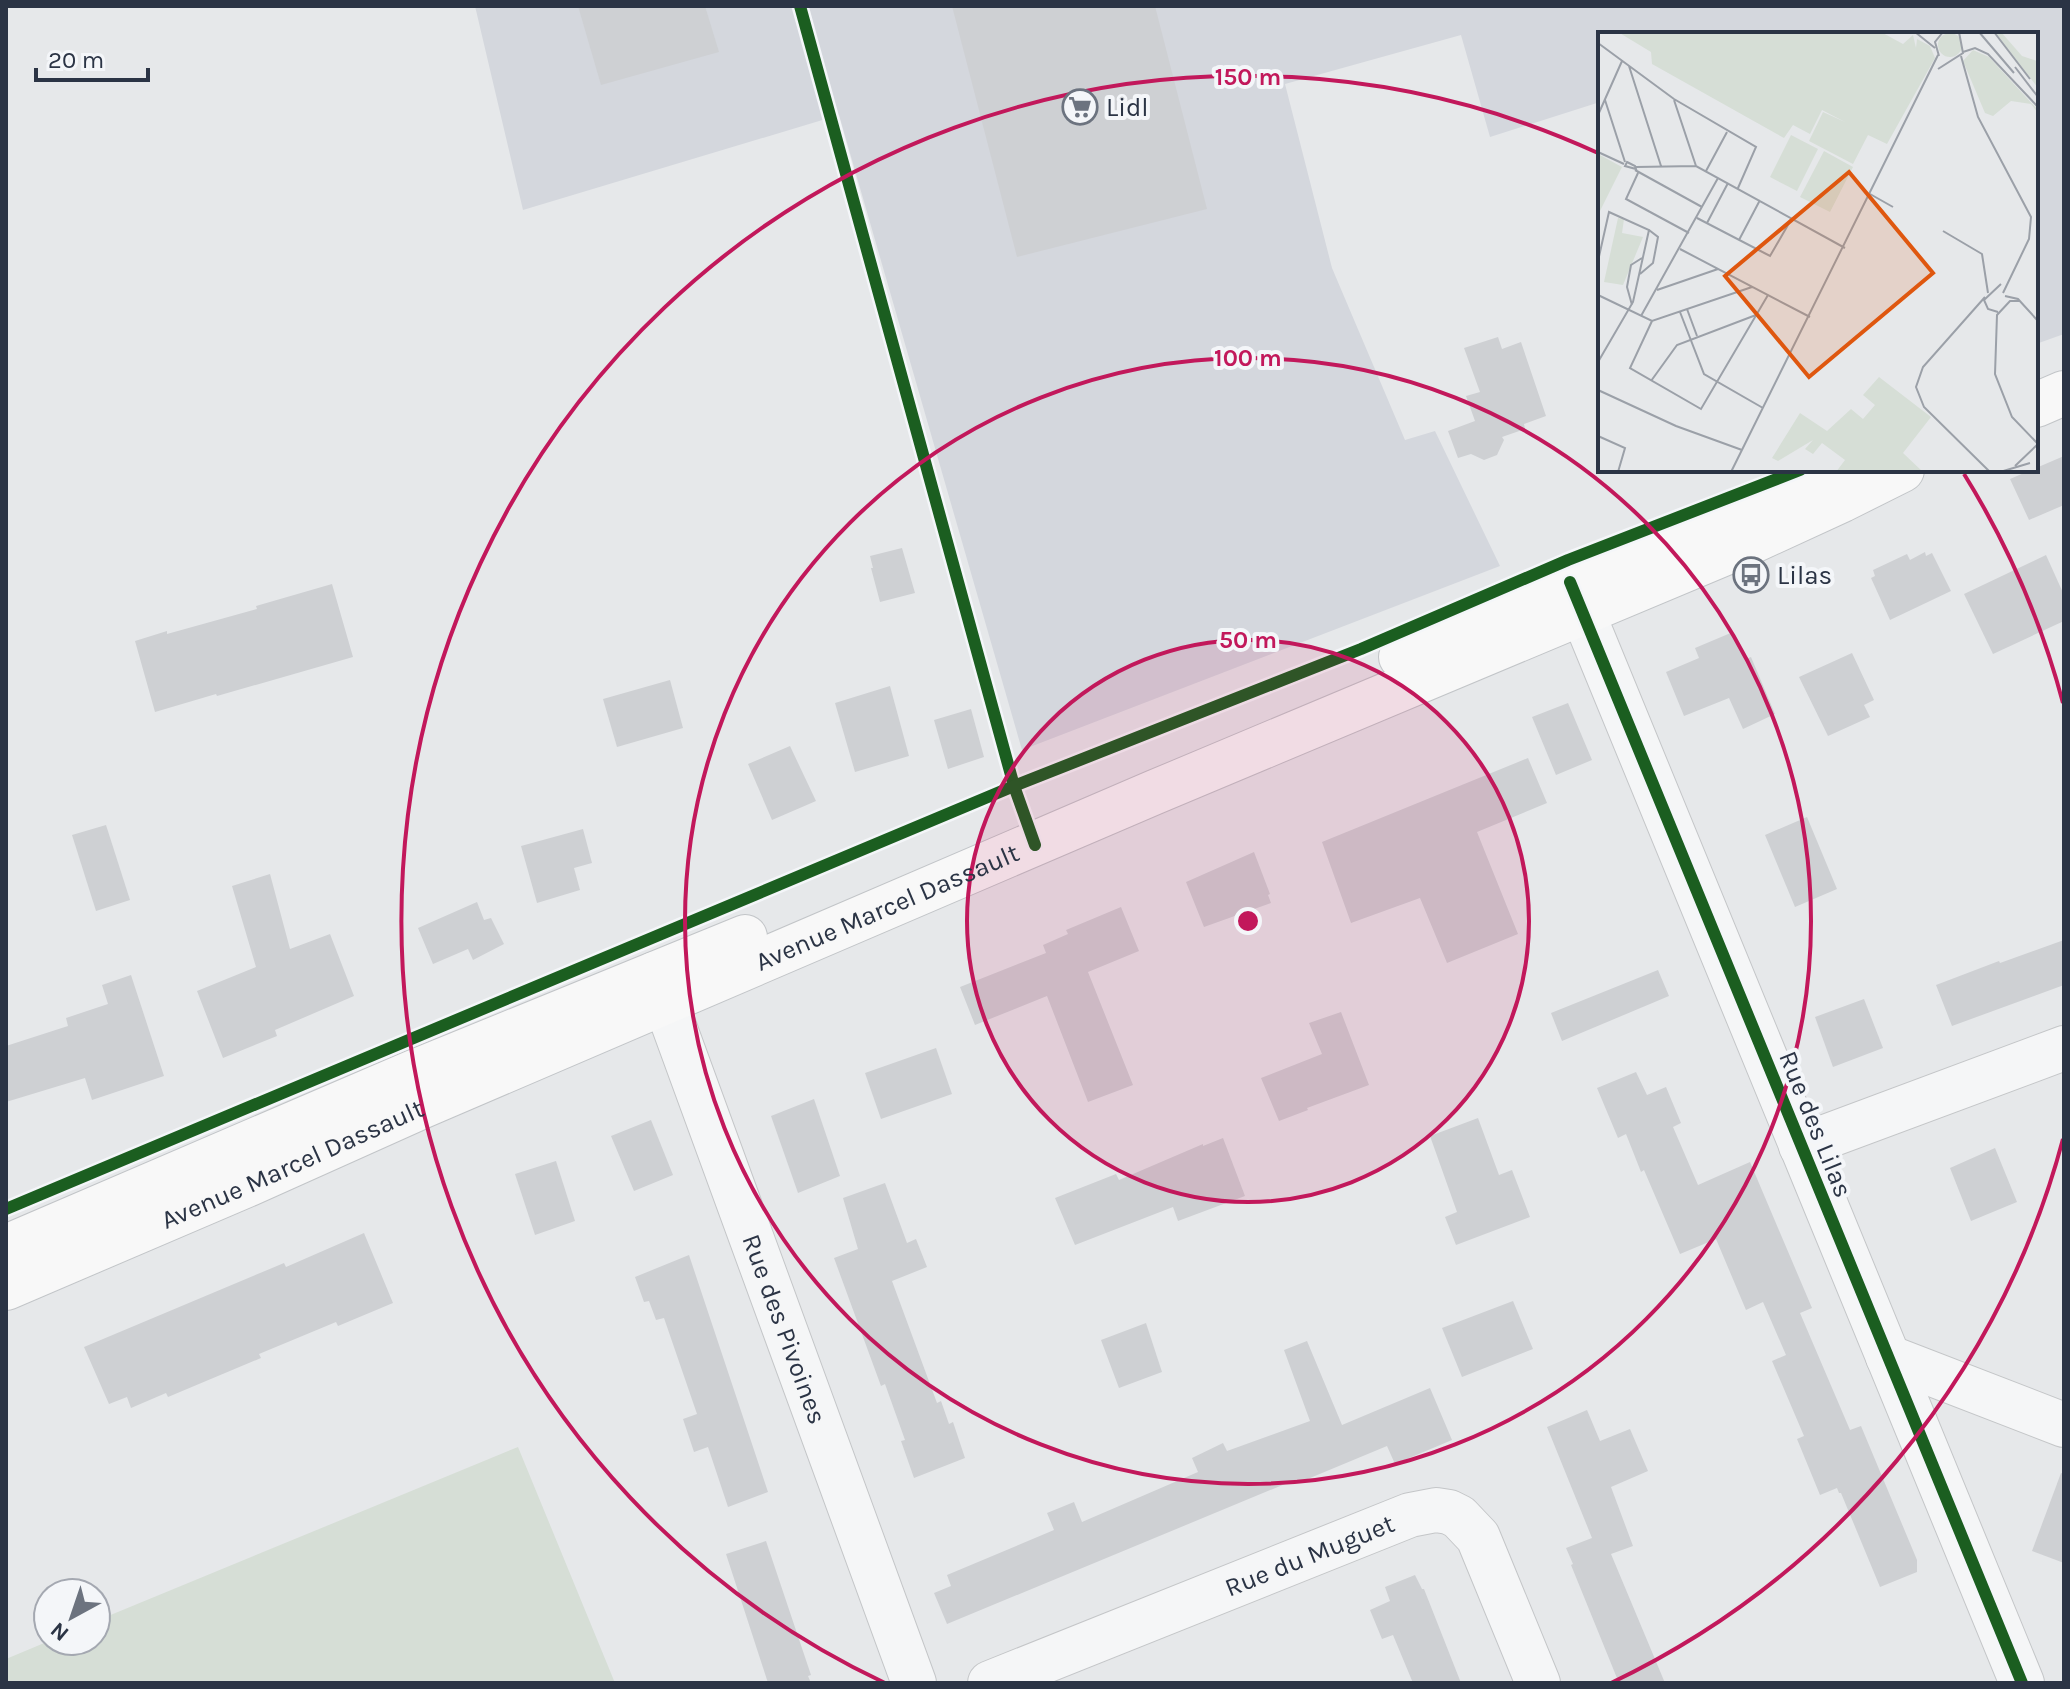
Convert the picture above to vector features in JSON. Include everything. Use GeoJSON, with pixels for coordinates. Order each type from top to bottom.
{"type":"FeatureCollection","features":[{"type":"Feature","properties":{"kind":"main road"},"geometry":{"type":"LineString","coordinates":[[2038,404],[2064,393]]}},
{"type":"Feature","properties":{"kind":"main road","name":"Avenue Marcel Dassault"},"geometry":{"type":"LineString","coordinates":[[6,1247],[414,1072],[660,989],[1155,792],[1576,598],[1743,509],[1847,472]]}},
{"type":"Feature","properties":{"kind":"main road","name":"Avenue Marcel Dassault"},"geometry":{"type":"LineString","coordinates":[[1576,598],[1756,540],[1898,472]]}},
{"type":"Feature","properties":{"kind":"main road","name":"Avenue Marcel Dassault"},"geometry":{"type":"LineString","coordinates":[[6,1288],[423,1106],[660,989]]}},
{"type":"Feature","properties":{"kind":"street","name":"Rue des Lilas"},"geometry":{"type":"LineString","coordinates":[[1576,598],[2022,1683]]}},
{"type":"Feature","properties":{"kind":"street","name":"Rue des Pivoines"},"geometry":{"type":"LineString","coordinates":[[660,989],[914,1683]]}},
{"type":"Feature","properties":{"kind":"street"},"geometry":{"type":"LineString","coordinates":[[1801,1146],[2064,1048]]}},
{"type":"Feature","properties":{"kind":"street"},"geometry":{"type":"LineString","coordinates":[[1888,1357],[2064,1425]]}},
{"type":"Feature","properties":{"kind":"street","name":"Rue du Muguet"},"geometry":{"type":"LineString","coordinates":[[990,1683],[1410,1515],[1436,1510],[1459,1517],[1478,1537],[1538,1683]]}},
{"type":"Feature","properties":{"kind":"shaded area"},"geometry":{"type":"Polygon","coordinates":[[[475,6],[2064,6],[2064,334],[2038,343],[2038,32],[1598,32],[1598,103],[1490,137],[1461,35],[1285,84],[1332,268],[1405,440],[1435,431],[1500,566],[1022,750],[839,115],[523,210],[475,6]]]}},
{"type":"Feature","properties":{"kind":"shaded area"},"geometry":{"type":"Polygon","coordinates":[[[518,1447],[615,1683],[6,1683],[6,1659],[32,1648],[32,1657],[112,1657],[112,1614],[518,1447]]]}},
{"type":"Feature","properties":{"kind":"building"},"geometry":{"type":"Polygon","coordinates":[[[578,6],[705,6],[719,52],[601,85],[578,6]]]}},
{"type":"Feature","properties":{"kind":"building","name":"Lidl"},"geometry":{"type":"Polygon","coordinates":[[[952,6],[1155,6],[1207,209],[1017,257],[952,6]]]}},
{"type":"Feature","properties":{"kind":"building"},"geometry":{"type":"Polygon","coordinates":[[[1498,337],[1502,349],[1521,342],[1546,416],[1524,424],[1525,429],[1502,437],[1504,440],[1497,455],[1484,460],[1471,454],[1458,458],[1448,431],[1475,421],[1466,396],[1480,392],[1464,348],[1498,337]]]}},
{"type":"Feature","properties":{"kind":"building"},"geometry":{"type":"Polygon","coordinates":[[[2064,456],[2064,505],[2029,520],[2010,479],[2026,472],[2038,472],[2038,467],[2064,456]]]}},
{"type":"Feature","properties":{"kind":"building"},"geometry":{"type":"Polygon","coordinates":[[[902,548],[915,593],[880,602],[870,556],[902,548]]]}},
{"type":"Feature","properties":{"kind":"building"},"geometry":{"type":"Polygon","coordinates":[[[1925,552],[1926,556],[1932,553],[1951,591],[1890,620],[1871,578],[1875,576],[1873,570],[1907,554],[1910,560],[1925,552]]]}},
{"type":"Feature","properties":{"kind":"building"},"geometry":{"type":"Polygon","coordinates":[[[2046,555],[2064,595],[2064,621],[1993,654],[1964,594],[2046,555]]]}},
{"type":"Feature","properties":{"kind":"building"},"geometry":{"type":"Polygon","coordinates":[[[332,584],[353,657],[155,712],[135,641],[257,609],[256,606],[332,584]]]}},
{"type":"Feature","properties":{"kind":"building"},"geometry":{"type":"Polygon","coordinates":[[[1733,632],[1746,659],[1751,657],[1775,714],[1743,729],[1729,698],[1684,716],[1666,672],[1699,658],[1695,648],[1733,632]]]}},
{"type":"Feature","properties":{"kind":"building"},"geometry":{"type":"Polygon","coordinates":[[[1852,653],[1874,700],[1864,705],[1870,717],[1828,736],[1799,677],[1852,653]]]}},
{"type":"Feature","properties":{"kind":"building"},"geometry":{"type":"Polygon","coordinates":[[[670,680],[683,728],[617,747],[603,699],[670,680]]]}},
{"type":"Feature","properties":{"kind":"building"},"geometry":{"type":"Polygon","coordinates":[[[890,686],[909,756],[855,772],[835,703],[890,686]]]}},
{"type":"Feature","properties":{"kind":"building"},"geometry":{"type":"Polygon","coordinates":[[[1568,703],[1592,760],[1556,775],[1532,717],[1568,703]]]}},
{"type":"Feature","properties":{"kind":"building"},"geometry":{"type":"Polygon","coordinates":[[[971,709],[984,757],[948,769],[934,720],[971,709]]]}},
{"type":"Feature","properties":{"kind":"building"},"geometry":{"type":"Polygon","coordinates":[[[790,746],[816,801],[772,820],[748,764],[790,746]]]}},
{"type":"Feature","properties":{"kind":"building"},"geometry":{"type":"Polygon","coordinates":[[[1528,758],[1547,803],[1477,832],[1518,934],[1447,963],[1420,898],[1351,923],[1322,842],[1528,758]]]}},
{"type":"Feature","properties":{"kind":"building"},"geometry":{"type":"Polygon","coordinates":[[[1807,817],[1837,889],[1795,907],[1765,835],[1807,817]]]}},
{"type":"Feature","properties":{"kind":"building"},"geometry":{"type":"Polygon","coordinates":[[[106,825],[130,900],[96,911],[72,835],[106,825]]]}},
{"type":"Feature","properties":{"kind":"building"},"geometry":{"type":"Polygon","coordinates":[[[583,829],[592,863],[574,868],[580,890],[537,903],[521,846],[583,829]]]}},
{"type":"Feature","properties":{"kind":"building"},"geometry":{"type":"Polygon","coordinates":[[[1254,852],[1271,903],[1204,927],[1186,882],[1254,852]]]}},
{"type":"Feature","properties":{"kind":"building"},"geometry":{"type":"Polygon","coordinates":[[[270,874],[290,949],[330,934],[354,996],[275,1030],[277,1036],[223,1058],[197,991],[256,967],[232,886],[270,874]]]}},
{"type":"Feature","properties":{"kind":"building"},"geometry":{"type":"Polygon","coordinates":[[[477,902],[484,920],[491,918],[504,944],[473,960],[468,949],[433,964],[418,928],[477,902]]]}},
{"type":"Feature","properties":{"kind":"building"},"geometry":{"type":"Polygon","coordinates":[[[1121,907],[1139,951],[1088,972],[1133,1085],[1088,1102],[1047,996],[975,1025],[960,987],[1046,953],[1043,945],[1068,934],[1066,930],[1121,907]]]}},
{"type":"Feature","properties":{"kind":"building"},"geometry":{"type":"Polygon","coordinates":[[[2064,940],[2064,985],[1952,1026],[1936,985],[2064,940]]]}},
{"type":"Feature","properties":{"kind":"building"},"geometry":{"type":"Polygon","coordinates":[[[1658,970],[1669,996],[1562,1041],[1551,1013],[1658,970]]]}},
{"type":"Feature","properties":{"kind":"building"},"geometry":{"type":"Polygon","coordinates":[[[131,975],[164,1076],[92,1100],[85,1078],[6,1102],[6,1046],[68,1026],[66,1018],[108,1004],[102,985],[131,975]]]}},
{"type":"Feature","properties":{"kind":"building"},"geometry":{"type":"Polygon","coordinates":[[[1864,999],[1883,1048],[1833,1067],[1815,1017],[1864,999]]]}},
{"type":"Feature","properties":{"kind":"building"},"geometry":{"type":"Polygon","coordinates":[[[1341,1012],[1369,1085],[1279,1121],[1261,1078],[1322,1054],[1309,1023],[1341,1012]]]}},
{"type":"Feature","properties":{"kind":"building"},"geometry":{"type":"Polygon","coordinates":[[[936,1048],[952,1094],[881,1119],[865,1073],[936,1048]]]}},
{"type":"Feature","properties":{"kind":"building"},"geometry":{"type":"Polygon","coordinates":[[[1636,1072],[1647,1095],[1666,1087],[1681,1123],[1673,1127],[1698,1185],[1750,1162],[1812,1308],[1800,1313],[1850,1430],[1861,1426],[1917,1560],[1917,1572],[1880,1587],[1841,1493],[1837,1488],[1820,1495],[1797,1439],[1804,1436],[1772,1361],[1786,1355],[1763,1302],[1746,1310],[1716,1239],[1680,1254],[1626,1134],[1618,1138],[1597,1088],[1636,1072]]]}},
{"type":"Feature","properties":{"kind":"building"},"geometry":{"type":"Polygon","coordinates":[[[814,1099],[840,1176],[798,1193],[771,1116],[814,1099]]]}},
{"type":"Feature","properties":{"kind":"building"},"geometry":{"type":"Polygon","coordinates":[[[1478,1118],[1499,1175],[1512,1170],[1530,1217],[1456,1245],[1445,1217],[1457,1212],[1430,1136],[1478,1118]]]}},
{"type":"Feature","properties":{"kind":"building"},"geometry":{"type":"Polygon","coordinates":[[[651,1120],[673,1175],[634,1191],[611,1136],[651,1120]]]}},
{"type":"Feature","properties":{"kind":"building"},"geometry":{"type":"Polygon","coordinates":[[[1223,1138],[1245,1196],[1178,1221],[1173,1207],[1075,1245],[1055,1198],[1116,1174],[1119,1180],[1223,1138]]]}},
{"type":"Feature","properties":{"kind":"building"},"geometry":{"type":"Polygon","coordinates":[[[1995,1148],[2017,1202],[1971,1221],[1950,1168],[1995,1148]]]}},
{"type":"Feature","properties":{"kind":"building"},"geometry":{"type":"Polygon","coordinates":[[[556,1161],[575,1221],[535,1235],[515,1174],[556,1161]]]}},
{"type":"Feature","properties":{"kind":"building"},"geometry":{"type":"Polygon","coordinates":[[[885,1183],[907,1243],[916,1239],[927,1267],[892,1281],[937,1403],[941,1401],[949,1424],[953,1422],[965,1458],[914,1478],[901,1441],[905,1440],[885,1384],[881,1386],[834,1258],[858,1249],[843,1198],[885,1183]]]}},
{"type":"Feature","properties":{"kind":"building"},"geometry":{"type":"Polygon","coordinates":[[[364,1233],[393,1303],[338,1326],[336,1322],[259,1354],[261,1358],[168,1397],[166,1393],[131,1408],[127,1397],[109,1404],[84,1347],[364,1233]]]}},
{"type":"Feature","properties":{"kind":"building"},"geometry":{"type":"Polygon","coordinates":[[[689,1255],[768,1492],[728,1507],[708,1447],[694,1452],[683,1419],[697,1414],[664,1318],[656,1320],[649,1301],[644,1302],[635,1277],[689,1255]]]}},
{"type":"Feature","properties":{"kind":"building"},"geometry":{"type":"Polygon","coordinates":[[[1513,1301],[1533,1349],[1462,1377],[1442,1328],[1513,1301]]]}},
{"type":"Feature","properties":{"kind":"building"},"geometry":{"type":"Polygon","coordinates":[[[1146,1323],[1162,1372],[1119,1388],[1101,1340],[1146,1323]]]}},
{"type":"Feature","properties":{"kind":"building"},"geometry":{"type":"Polygon","coordinates":[[[1307,1341],[1342,1425],[1430,1388],[1452,1440],[1395,1464],[1387,1446],[1298,1483],[1297,1479],[947,1624],[934,1593],[951,1586],[947,1575],[1054,1530],[1047,1513],[1074,1502],[1082,1522],[1198,1472],[1192,1458],[1223,1443],[1227,1451],[1310,1421],[1284,1350],[1307,1341]]]}},
{"type":"Feature","properties":{"kind":"building"},"geometry":{"type":"Polygon","coordinates":[[[1587,1410],[1600,1441],[1630,1429],[1648,1471],[1611,1487],[1633,1546],[1611,1554],[1665,1683],[1619,1683],[1566,1548],[1592,1538],[1547,1427],[1587,1410]]]}},
{"type":"Feature","properties":{"kind":"building"},"geometry":{"type":"Polygon","coordinates":[[[2061,1473],[2064,1474],[2064,1563],[2032,1551],[2061,1473]]]}},
{"type":"Feature","properties":{"kind":"building"},"geometry":{"type":"Polygon","coordinates":[[[766,1541],[811,1675],[808,1676],[811,1683],[768,1683],[726,1554],[766,1541]]]}},
{"type":"Feature","properties":{"kind":"building"},"geometry":{"type":"Polygon","coordinates":[[[1415,1575],[1424,1589],[1461,1683],[1413,1683],[1393,1635],[1382,1639],[1370,1610],[1390,1601],[1385,1587],[1415,1575]]]}},
{"type":"Feature","properties":{"kind":"cycle path"},"geometry":{"type":"LineString","coordinates":[[800,6],[1014,786],[1035,845]]}},
{"type":"Feature","properties":{"kind":"cycle path"},"geometry":{"type":"LineString","coordinates":[[6,1209],[1014,786],[1361,649],[1568,560],[1795,472]]}},
{"type":"Feature","properties":{"kind":"cycle path"},"geometry":{"type":"LineString","coordinates":[[1570,582],[2022,1683]]}},
{"type":"Feature","properties":{"kind":"place","name":"Lidl"},"geometry":{"type":"Point","coordinates":[1080,107]}},
{"type":"Feature","properties":{"kind":"place","name":"Lilas"},"geometry":{"type":"Point","coordinates":[1751,575]}}]}
